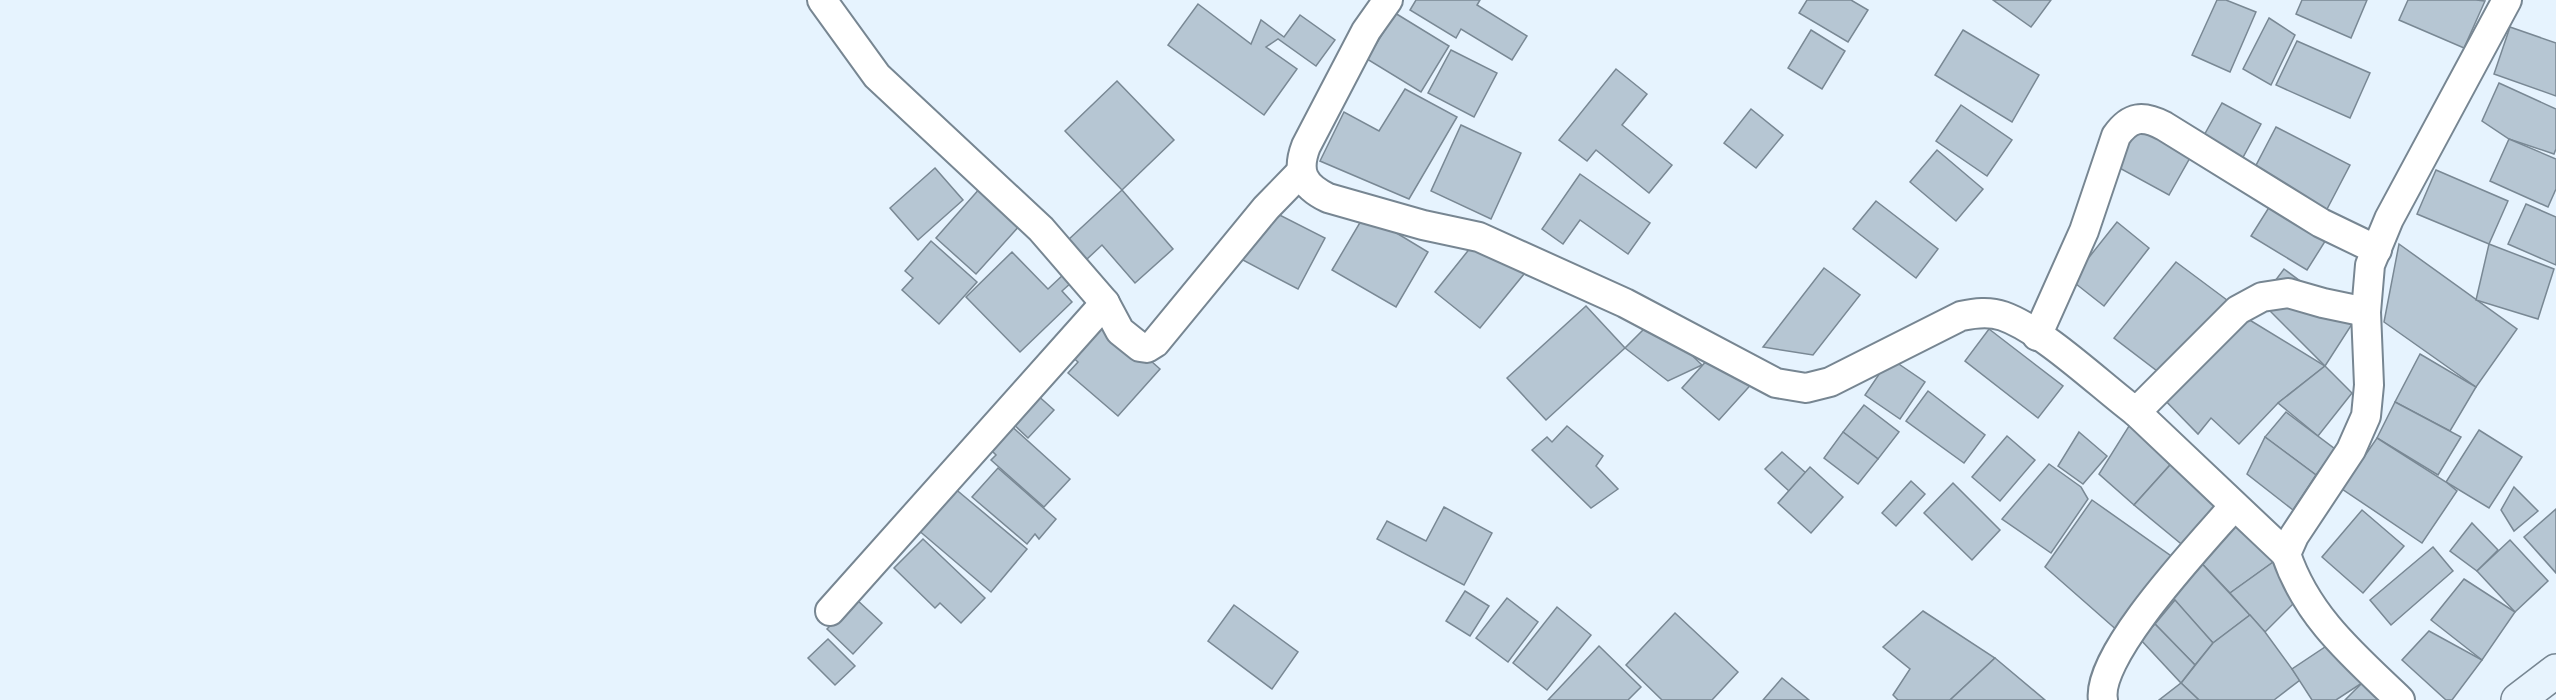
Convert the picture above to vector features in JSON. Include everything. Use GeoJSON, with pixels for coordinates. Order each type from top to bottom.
{"type":"FeatureCollection","features":[{"type":"Feature","properties":{"kind":"street"},"geometry":{"type":"LineString","coordinates":[[822,0],[877,76],[967,157],[1041,230],[1105,303],[1120,331],[1140,347],[1147,348],[1155,343],[1266,208],[1301,172]]}},
{"type":"Feature","properties":{"kind":"street"},"geometry":{"type":"LineString","coordinates":[[1388,0],[1366,31],[1305,146],[1300,160],[1301,172],[1315,192],[1328,198],[1423,225],[1479,237],[1625,303],[1776,383],[1806,388],[1830,382],[1961,316],[1977,313],[2004,316],[2037,336],[2136,412],[2286,554],[2304,593],[2336,640],[2400,700]]}},
{"type":"Feature","properties":{"kind":"street"},"geometry":{"type":"LineString","coordinates":[[2286,554],[2294,536],[2351,450],[2366,416],[2369,385],[2366,312],[2370,265],[2400,198],[2507,0]]}},
{"type":"Feature","properties":{"kind":"street"},"geometry":{"type":"LineString","coordinates":[[2037,336],[2084,231],[2116,136],[2123,126],[2134,120],[2148,117],[2321,223],[2376,250]]}},
{"type":"Feature","properties":{"kind":"street"},"geometry":{"type":"LineString","coordinates":[[2136,412],[2238,310],[2262,297],[2288,293],[2366,312]]}},
{"type":"Feature","properties":{"kind":"street"},"geometry":{"type":"LineString","coordinates":[[830,611],[1105,303]]}},
{"type":"Feature","properties":{"kind":"street"},"geometry":{"type":"LineString","coordinates":[[2103,700],[2102,693],[2111,662],[2152,601],[2234,506]]}},
{"type":"Feature","properties":{"kind":"street"},"geometry":{"type":"LineString","coordinates":[[2518,700],[2556,670]]}},
{"type":"Feature","properties":{"kind":"building"},"geometry":{"type":"Polygon","coordinates":[[[1416,0],[1480,0],[1477,5],[1527,36],[1512,60],[1461,29],[1456,38],[1410,10],[1416,0]]]}},
{"type":"Feature","properties":{"kind":"building"},"geometry":{"type":"Polygon","coordinates":[[[1807,0],[1851,0],[1868,10],[1848,42],[1799,13],[1807,0]]]}},
{"type":"Feature","properties":{"kind":"building"},"geometry":{"type":"Polygon","coordinates":[[[1993,0],[2051,0],[2031,27],[1993,0]]]}},
{"type":"Feature","properties":{"kind":"building"},"geometry":{"type":"Polygon","coordinates":[[[2217,0],[2226,0],[2256,12],[2230,72],[2192,55],[2217,0]]]}},
{"type":"Feature","properties":{"kind":"building"},"geometry":{"type":"Polygon","coordinates":[[[2302,0],[2367,0],[2351,38],[2296,14],[2302,0]]]}},
{"type":"Feature","properties":{"kind":"building"},"geometry":{"type":"Polygon","coordinates":[[[2408,0],[2485,1],[2464,48],[2399,20],[2408,0]]]}},
{"type":"Feature","properties":{"kind":"building"},"geometry":{"type":"Polygon","coordinates":[[[1198,4],[1251,44],[1261,20],[1284,37],[1300,15],[1335,40],[1316,66],[1278,39],[1266,47],[1297,69],[1264,115],[1168,45],[1198,4]]]}},
{"type":"Feature","properties":{"kind":"building"},"geometry":{"type":"Polygon","coordinates":[[[1395,13],[1449,46],[1421,92],[1367,59],[1395,13]]]}},
{"type":"Feature","properties":{"kind":"building"},"geometry":{"type":"Polygon","coordinates":[[[2269,18],[2295,35],[2271,85],[2243,69],[2269,18]]]}},
{"type":"Feature","properties":{"kind":"building"},"geometry":{"type":"Polygon","coordinates":[[[2510,27],[2556,43],[2556,96],[2494,74],[2510,27]]]}},
{"type":"Feature","properties":{"kind":"building"},"geometry":{"type":"Polygon","coordinates":[[[1811,30],[1845,51],[1822,89],[1788,68],[1811,30]]]}},
{"type":"Feature","properties":{"kind":"building"},"geometry":{"type":"Polygon","coordinates":[[[1963,30],[2039,75],[2012,122],[1935,75],[1963,30]]]}},
{"type":"Feature","properties":{"kind":"building"},"geometry":{"type":"Polygon","coordinates":[[[2297,41],[2370,73],[2350,118],[2276,85],[2297,41]]]}},
{"type":"Feature","properties":{"kind":"building"},"geometry":{"type":"Polygon","coordinates":[[[1451,50],[1497,73],[1474,117],[1428,93],[1451,50]]]}},
{"type":"Feature","properties":{"kind":"building"},"geometry":{"type":"Polygon","coordinates":[[[1616,69],[1647,94],[1622,125],[1672,165],[1649,193],[1596,150],[1587,161],[1559,140],[1616,69]]]}},
{"type":"Feature","properties":{"kind":"building"},"geometry":{"type":"Polygon","coordinates":[[[1117,81],[1174,140],[1122,190],[1065,131],[1117,81]]]}},
{"type":"Feature","properties":{"kind":"building"},"geometry":{"type":"Polygon","coordinates":[[[2499,83],[2556,109],[2554,154],[2509,139],[2482,121],[2499,83]]]}},
{"type":"Feature","properties":{"kind":"building"},"geometry":{"type":"Polygon","coordinates":[[[1405,89],[1457,117],[1409,199],[1320,161],[1344,112],[1379,131],[1405,89]]]}},
{"type":"Feature","properties":{"kind":"building"},"geometry":{"type":"Polygon","coordinates":[[[2222,103],[2261,124],[2241,161],[2202,139],[2222,103]]]}},
{"type":"Feature","properties":{"kind":"building"},"geometry":{"type":"Polygon","coordinates":[[[1961,105],[2012,140],[1987,176],[1936,141],[1961,105]]]}},
{"type":"Feature","properties":{"kind":"building"},"geometry":{"type":"Polygon","coordinates":[[[1751,109],[1783,135],[1756,168],[1724,143],[1751,109]]]}},
{"type":"Feature","properties":{"kind":"building"},"geometry":{"type":"Polygon","coordinates":[[[1461,125],[1521,153],[1491,219],[1431,191],[1461,125]]]}},
{"type":"Feature","properties":{"kind":"building"},"geometry":{"type":"Polygon","coordinates":[[[2137,125],[2191,156],[2169,195],[2114,165],[2137,125]]]}},
{"type":"Feature","properties":{"kind":"building"},"geometry":{"type":"Polygon","coordinates":[[[2276,127],[2350,165],[2326,211],[2252,173],[2276,127]]]}},
{"type":"Feature","properties":{"kind":"building"},"geometry":{"type":"Polygon","coordinates":[[[2509,139],[2556,159],[2556,189],[2548,207],[2490,181],[2509,139]]]}},
{"type":"Feature","properties":{"kind":"building"},"geometry":{"type":"Polygon","coordinates":[[[1937,150],[1983,189],[1956,221],[1910,182],[1937,150]]]}},
{"type":"Feature","properties":{"kind":"building"},"geometry":{"type":"Polygon","coordinates":[[[935,168],[963,200],[918,240],[890,208],[935,168]]]}},
{"type":"Feature","properties":{"kind":"building"},"geometry":{"type":"Polygon","coordinates":[[[2436,170],[2508,201],[2489,244],[2417,214],[2436,170]]]}},
{"type":"Feature","properties":{"kind":"building"},"geometry":{"type":"Polygon","coordinates":[[[1580,174],[1650,223],[1628,254],[1580,220],[1563,244],[1542,229],[1580,174]]]}},
{"type":"Feature","properties":{"kind":"building"},"geometry":{"type":"Polygon","coordinates":[[[981,187],[1022,223],[976,274],[936,238],[981,187]]]}},
{"type":"Feature","properties":{"kind":"building"},"geometry":{"type":"Polygon","coordinates":[[[1122,190],[1173,249],[1135,283],[1102,245],[1086,260],[1068,240],[1122,190]]]}},
{"type":"Feature","properties":{"kind":"building"},"geometry":{"type":"Polygon","coordinates":[[[1876,201],[1938,249],[1916,278],[1853,229],[1876,201]]]}},
{"type":"Feature","properties":{"kind":"building"},"geometry":{"type":"Polygon","coordinates":[[[2273,201],[2329,235],[2307,270],[2251,236],[2273,201]]]}},
{"type":"Feature","properties":{"kind":"building"},"geometry":{"type":"Polygon","coordinates":[[[2526,204],[2556,217],[2556,265],[2508,244],[2526,204]]]}},
{"type":"Feature","properties":{"kind":"building"},"geometry":{"type":"Polygon","coordinates":[[[1266,208],[1325,238],[1298,289],[1239,258],[1266,208]]]}},
{"type":"Feature","properties":{"kind":"building"},"geometry":{"type":"Polygon","coordinates":[[[1365,214],[1428,252],[1396,307],[1332,270],[1365,214]]]}},
{"type":"Feature","properties":{"kind":"building"},"geometry":{"type":"Polygon","coordinates":[[[2117,222],[2149,248],[2104,306],[2071,280],[2117,222]]]}},
{"type":"Feature","properties":{"kind":"building"},"geometry":{"type":"Polygon","coordinates":[[[1479,237],[1524,274],[1480,328],[1435,292],[1479,237]]]}},
{"type":"Feature","properties":{"kind":"building"},"geometry":{"type":"Polygon","coordinates":[[[931,241],[977,282],[939,324],[902,290],[913,278],[905,271],[931,241]]]}},
{"type":"Feature","properties":{"kind":"building"},"geometry":{"type":"Polygon","coordinates":[[[2399,244],[2517,329],[2476,387],[2384,322],[2399,244]]]}},
{"type":"Feature","properties":{"kind":"building"},"geometry":{"type":"Polygon","coordinates":[[[2489,244],[2554,269],[2538,319],[2476,300],[2489,244]]]}},
{"type":"Feature","properties":{"kind":"building"},"geometry":{"type":"Polygon","coordinates":[[[1012,252],[1048,289],[1064,274],[1072,282],[1062,291],[1072,302],[1020,352],[966,297],[1012,252]]]}},
{"type":"Feature","properties":{"kind":"building"},"geometry":{"type":"Polygon","coordinates":[[[2176,262],[2235,306],[2165,377],[2114,338],[2176,262]]]}},
{"type":"Feature","properties":{"kind":"building"},"geometry":{"type":"Polygon","coordinates":[[[1824,268],[1860,295],[1813,355],[1763,347],[1824,268]]]}},
{"type":"Feature","properties":{"kind":"building"},"geometry":{"type":"Polygon","coordinates":[[[2284,269],[2354,321],[2325,366],[2260,301],[2284,269]]]}},
{"type":"Feature","properties":{"kind":"building"},"geometry":{"type":"Polygon","coordinates":[[[1586,306],[1625,348],[1546,420],[1507,378],[1586,306]]]}},
{"type":"Feature","properties":{"kind":"building"},"geometry":{"type":"Polygon","coordinates":[[[1654,319],[1702,365],[1668,381],[1625,348],[1654,319]]]}},
{"type":"Feature","properties":{"kind":"building"},"geometry":{"type":"Polygon","coordinates":[[[2248,319],[2325,366],[2278,403],[2239,444],[2211,418],[2198,434],[2158,393],[2248,319]]]}},
{"type":"Feature","properties":{"kind":"building"},"geometry":{"type":"Polygon","coordinates":[[[1107,322],[1160,369],[1118,416],[1068,373],[1078,362],[1068,353],[1107,322]]]}},
{"type":"Feature","properties":{"kind":"building"},"geometry":{"type":"Polygon","coordinates":[[[1989,329],[2063,386],[2038,418],[1965,361],[1989,329]]]}},
{"type":"Feature","properties":{"kind":"building"},"geometry":{"type":"Polygon","coordinates":[[[2420,354],[2476,387],[2450,431],[2395,402],[2420,354]]]}},
{"type":"Feature","properties":{"kind":"building"},"geometry":{"type":"Polygon","coordinates":[[[1710,357],[1756,379],[1719,420],[1682,388],[1710,357]]]}},
{"type":"Feature","properties":{"kind":"building"},"geometry":{"type":"Polygon","coordinates":[[[1890,358],[1925,382],[1900,419],[1865,395],[1890,358]]]}},
{"type":"Feature","properties":{"kind":"building"},"geometry":{"type":"Polygon","coordinates":[[[2325,366],[2352,393],[2318,436],[2278,403],[2325,366]]]}},
{"type":"Feature","properties":{"kind":"building"},"geometry":{"type":"Polygon","coordinates":[[[1928,391],[1985,435],[1964,463],[1906,421],[1928,391]]]}},
{"type":"Feature","properties":{"kind":"building"},"geometry":{"type":"Polygon","coordinates":[[[1035,393],[1054,410],[1028,438],[1009,420],[1035,393]]]}},
{"type":"Feature","properties":{"kind":"building"},"geometry":{"type":"Polygon","coordinates":[[[2395,402],[2461,437],[2438,475],[2377,438],[2395,402]]]}},
{"type":"Feature","properties":{"kind":"building"},"geometry":{"type":"Polygon","coordinates":[[[1864,405],[1899,432],[1878,459],[1843,432],[1864,405]]]}},
{"type":"Feature","properties":{"kind":"building"},"geometry":{"type":"Polygon","coordinates":[[[2286,412],[2335,449],[2316,475],[2265,437],[2286,412]]]}},
{"type":"Feature","properties":{"kind":"building"},"geometry":{"type":"Polygon","coordinates":[[[2134,418],[2179,455],[2134,505],[2099,474],[2134,418]]]}},
{"type":"Feature","properties":{"kind":"building"},"geometry":{"type":"Polygon","coordinates":[[[1009,424],[1070,479],[1044,507],[991,460],[996,455],[988,447],[1009,424]]]}},
{"type":"Feature","properties":{"kind":"building"},"geometry":{"type":"Polygon","coordinates":[[[1567,426],[1603,456],[1596,466],[1618,489],[1591,508],[1532,450],[1547,437],[1552,442],[1567,426]]]}},
{"type":"Feature","properties":{"kind":"building"},"geometry":{"type":"Polygon","coordinates":[[[2479,430],[2522,457],[2489,508],[2446,482],[2479,430]]]}},
{"type":"Feature","properties":{"kind":"building"},"geometry":{"type":"Polygon","coordinates":[[[1843,432],[1878,459],[1858,484],[1824,458],[1843,432]]]}},
{"type":"Feature","properties":{"kind":"building"},"geometry":{"type":"Polygon","coordinates":[[[2079,432],[2107,456],[2083,484],[2058,466],[2079,432]]]}},
{"type":"Feature","properties":{"kind":"building"},"geometry":{"type":"Polygon","coordinates":[[[2007,436],[2035,460],[2000,501],[1972,477],[2007,436]]]}},
{"type":"Feature","properties":{"kind":"building"},"geometry":{"type":"Polygon","coordinates":[[[2265,437],[2316,475],[2293,510],[2247,474],[2265,437]]]}},
{"type":"Feature","properties":{"kind":"building"},"geometry":{"type":"Polygon","coordinates":[[[2377,438],[2457,491],[2422,543],[2342,489],[2377,438]]]}},
{"type":"Feature","properties":{"kind":"building"},"geometry":{"type":"Polygon","coordinates":[[[1782,452],[1806,473],[1789,491],[1765,469],[1782,452]]]}},
{"type":"Feature","properties":{"kind":"building"},"geometry":{"type":"Polygon","coordinates":[[[2179,455],[2226,513],[2191,552],[2134,505],[2179,455]]]}},
{"type":"Feature","properties":{"kind":"building"},"geometry":{"type":"Polygon","coordinates":[[[2049,464],[2081,487],[2088,499],[2051,553],[2002,519],[2049,464]]]}},
{"type":"Feature","properties":{"kind":"building"},"geometry":{"type":"Polygon","coordinates":[[[1810,467],[1843,497],[1811,533],[1778,503],[1810,467]]]}},
{"type":"Feature","properties":{"kind":"building"},"geometry":{"type":"Polygon","coordinates":[[[998,468],[1056,519],[1039,539],[1035,534],[1027,544],[972,497],[998,468]]]}},
{"type":"Feature","properties":{"kind":"building"},"geometry":{"type":"Polygon","coordinates":[[[1911,481],[1925,494],[1896,526],[1882,513],[1911,481]]]}},
{"type":"Feature","properties":{"kind":"building"},"geometry":{"type":"Polygon","coordinates":[[[1953,483],[2000,530],[1972,560],[1924,513],[1953,483]]]}},
{"type":"Feature","properties":{"kind":"building"},"geometry":{"type":"Polygon","coordinates":[[[953,487],[1027,549],[991,592],[917,529],[953,487]]]}},
{"type":"Feature","properties":{"kind":"building"},"geometry":{"type":"Polygon","coordinates":[[[2514,487],[2538,511],[2514,531],[2501,510],[2514,487]]]}},
{"type":"Feature","properties":{"kind":"building"},"geometry":{"type":"Polygon","coordinates":[[[2092,500],[2181,563],[2119,632],[2045,567],[2092,500]]]}},
{"type":"Feature","properties":{"kind":"building"},"geometry":{"type":"Polygon","coordinates":[[[1444,507],[1492,533],[1464,585],[1377,539],[1387,521],[1426,541],[1444,507]]]}},
{"type":"Feature","properties":{"kind":"building"},"geometry":{"type":"Polygon","coordinates":[[[2556,509],[2556,573],[2524,537],[2556,509]]]}},
{"type":"Feature","properties":{"kind":"building"},"geometry":{"type":"Polygon","coordinates":[[[2362,510],[2404,546],[2363,593],[2322,557],[2362,510]]]}},
{"type":"Feature","properties":{"kind":"building"},"geometry":{"type":"Polygon","coordinates":[[[2226,513],[2276,560],[2230,593],[2191,552],[2226,513]]]}},
{"type":"Feature","properties":{"kind":"building"},"geometry":{"type":"Polygon","coordinates":[[[2472,523],[2498,550],[2477,571],[2450,551],[2472,523]]]}},
{"type":"Feature","properties":{"kind":"building"},"geometry":{"type":"Polygon","coordinates":[[[923,539],[985,598],[961,623],[940,603],[935,608],[894,568],[923,539]]]}},
{"type":"Feature","properties":{"kind":"building"},"geometry":{"type":"Polygon","coordinates":[[[2510,540],[2548,581],[2515,612],[2477,571],[2510,540]]]}},
{"type":"Feature","properties":{"kind":"building"},"geometry":{"type":"Polygon","coordinates":[[[2433,547],[2453,571],[2391,625],[2370,600],[2433,547]]]}},
{"type":"Feature","properties":{"kind":"building"},"geometry":{"type":"Polygon","coordinates":[[[2191,552],[2250,615],[2213,643],[2159,583],[2191,552]]]}},
{"type":"Feature","properties":{"kind":"building"},"geometry":{"type":"Polygon","coordinates":[[[2276,560],[2303,594],[2265,632],[2230,593],[2276,560]]]}},
{"type":"Feature","properties":{"kind":"building"},"geometry":{"type":"Polygon","coordinates":[[[2464,579],[2515,612],[2482,660],[2431,620],[2464,579]]]}},
{"type":"Feature","properties":{"kind":"building"},"geometry":{"type":"Polygon","coordinates":[[[1465,591],[1489,606],[1470,636],[1446,621],[1465,591]]]}},
{"type":"Feature","properties":{"kind":"building"},"geometry":{"type":"Polygon","coordinates":[[[1507,598],[1538,622],[1508,662],[1476,638],[1507,598]]]}},
{"type":"Feature","properties":{"kind":"building"},"geometry":{"type":"Polygon","coordinates":[[[856,599],[882,623],[853,654],[827,629],[856,599]]]}},
{"type":"Feature","properties":{"kind":"building"},"geometry":{"type":"Polygon","coordinates":[[[2175,600],[2213,643],[2195,665],[2155,624],[2175,600]]]}},
{"type":"Feature","properties":{"kind":"building"},"geometry":{"type":"Polygon","coordinates":[[[1234,605],[1298,652],[1272,689],[1208,641],[1234,605]]]}},
{"type":"Feature","properties":{"kind":"building"},"geometry":{"type":"Polygon","coordinates":[[[1557,607],[1591,635],[1547,690],[1513,663],[1557,607]]]}},
{"type":"Feature","properties":{"kind":"building"},"geometry":{"type":"Polygon","coordinates":[[[1923,611],[1995,658],[1950,700],[1898,700],[1893,695],[1910,669],[1883,647],[1923,611]]]}},
{"type":"Feature","properties":{"kind":"building"},"geometry":{"type":"Polygon","coordinates":[[[1675,613],[1738,672],[1712,700],[1662,700],[1626,665],[1675,613]]]}},
{"type":"Feature","properties":{"kind":"building"},"geometry":{"type":"Polygon","coordinates":[[[2250,615],[2300,680],[2274,700],[2199,700],[2181,683],[2213,643],[2250,615]]]}},
{"type":"Feature","properties":{"kind":"building"},"geometry":{"type":"Polygon","coordinates":[[[2155,624],[2195,665],[2181,683],[2140,639],[2155,624]]]}},
{"type":"Feature","properties":{"kind":"building"},"geometry":{"type":"Polygon","coordinates":[[[2429,631],[2482,660],[2452,700],[2446,700],[2402,660],[2429,631]]]}},
{"type":"Feature","properties":{"kind":"building"},"geometry":{"type":"Polygon","coordinates":[[[828,639],[855,666],[835,685],[808,658],[828,639]]]}},
{"type":"Feature","properties":{"kind":"building"},"geometry":{"type":"Polygon","coordinates":[[[2334,641],[2362,683],[2336,700],[2312,700],[2292,669],[2334,641]]]}},
{"type":"Feature","properties":{"kind":"building"},"geometry":{"type":"Polygon","coordinates":[[[1599,646],[1641,687],[1628,700],[1548,700],[1599,646]]]}},
{"type":"Feature","properties":{"kind":"building"},"geometry":{"type":"Polygon","coordinates":[[[1995,658],[2045,700],[1950,700],[1995,658]]]}},
{"type":"Feature","properties":{"kind":"building"},"geometry":{"type":"Polygon","coordinates":[[[1782,678],[1809,700],[1763,700],[1782,678]]]}},
{"type":"Feature","properties":{"kind":"building"},"geometry":{"type":"Polygon","coordinates":[[[2181,683],[2199,700],[2159,700],[2181,683]]]}},
{"type":"Feature","properties":{"kind":"building"},"geometry":{"type":"Polygon","coordinates":[[[2362,683],[2379,700],[2345,700],[2362,683]]]}}]}
